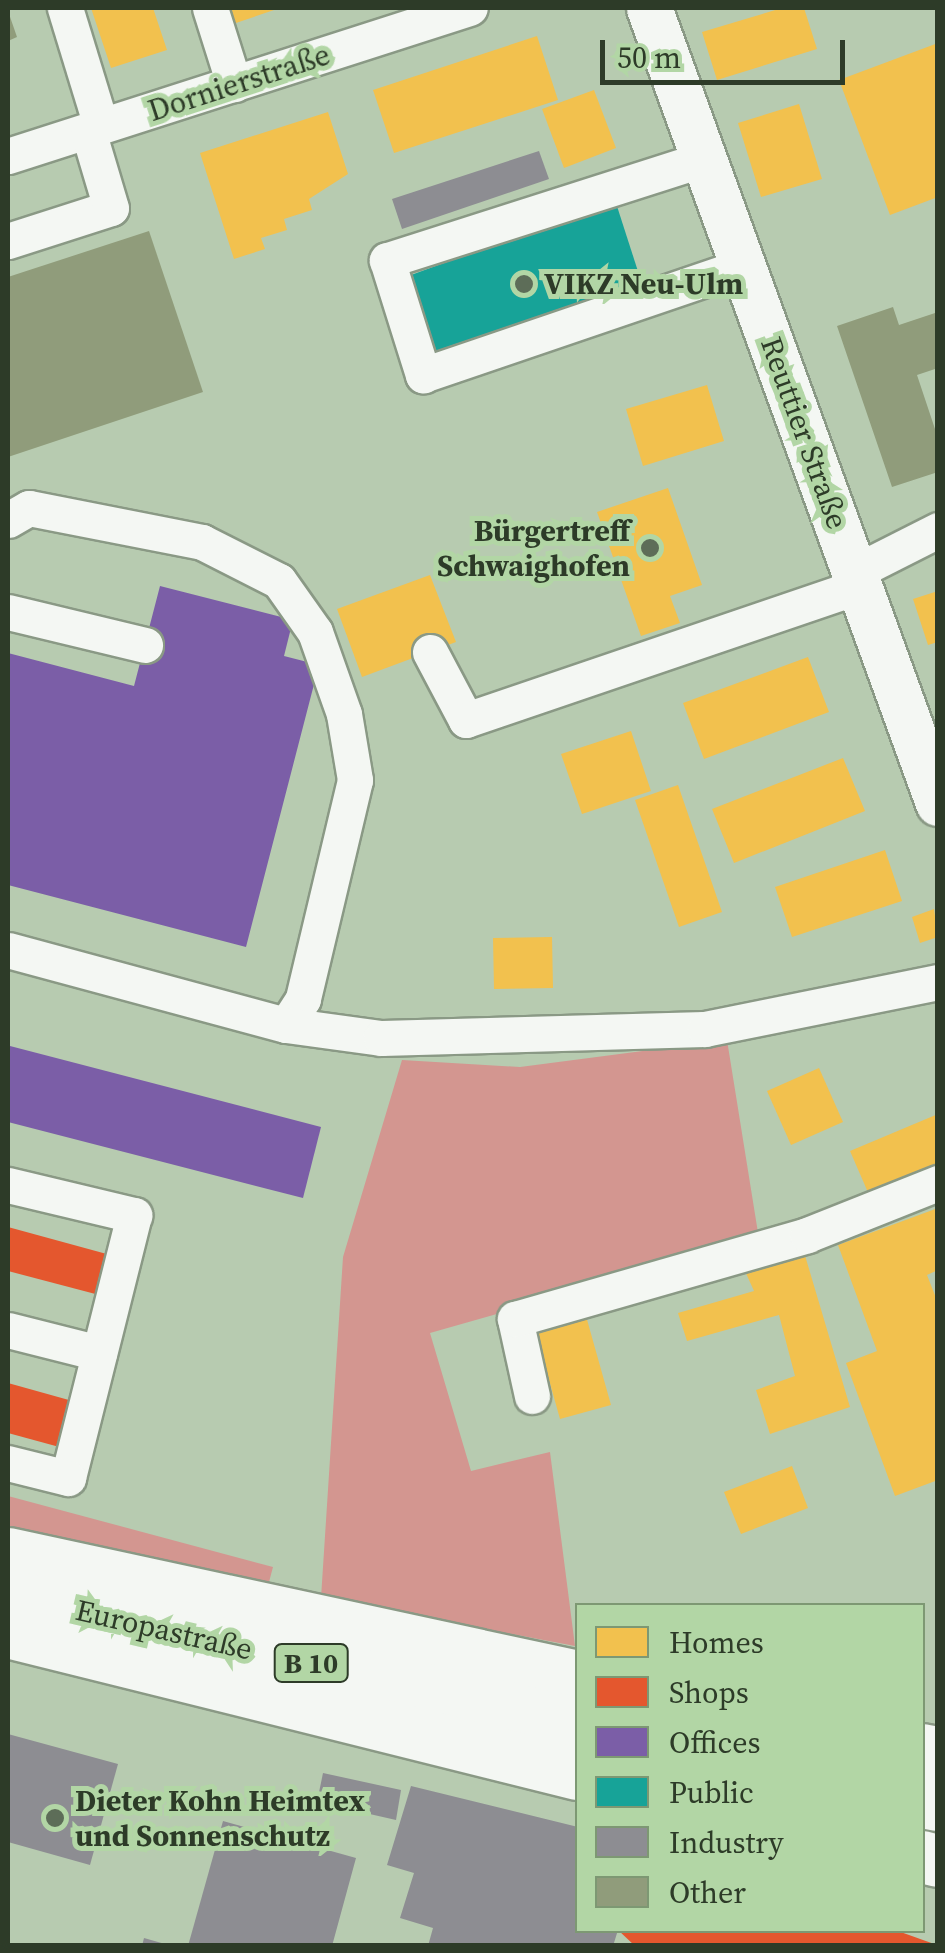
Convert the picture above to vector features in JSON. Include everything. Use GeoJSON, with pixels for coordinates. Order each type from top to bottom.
{"type":"FeatureCollection","features":[{"type":"Feature","properties":{"kind":"highway"},"geometry":{"type":"LineString","coordinates":[[8,1554],[575,1676]]}},
{"type":"Feature","properties":{"kind":"highway"},"geometry":{"type":"LineString","coordinates":[[17,1605],[575,1773]]}},
{"type":"Feature","properties":{"kind":"highway","name":"Europastraße"},"geometry":{"type":"LineString","coordinates":[[17,1605],[575,1723]]}},
{"type":"Feature","properties":{"kind":"main road","name":"Reuttier Straße"},"geometry":{"type":"LineString","coordinates":[[649,8],[938,802]]}},
{"type":"Feature","properties":{"kind":"street"},"geometry":{"type":"LineString","coordinates":[[8,242],[111,208],[65,8]]}},
{"type":"Feature","properties":{"kind":"street"},"geometry":{"type":"LineString","coordinates":[[210,8],[234,84]]}},
{"type":"Feature","properties":{"kind":"street","name":"Dornierstraße"},"geometry":{"type":"LineString","coordinates":[[8,156],[94,129],[177,119],[234,84],[350,63],[470,8]]}},
{"type":"Feature","properties":{"kind":"street"},"geometry":{"type":"LineString","coordinates":[[704,159],[387,260],[423,375],[744,266]]}},
{"type":"Feature","properties":{"kind":"street"},"geometry":{"type":"LineString","coordinates":[[8,520],[28,508],[202,542],[280,581],[315,632],[344,714],[355,780],[303,999],[286,1025]]}},
{"type":"Feature","properties":{"kind":"street"},"geometry":{"type":"LineString","coordinates":[[430,652],[466,720],[857,579],[938,530]]}},
{"type":"Feature","properties":{"kind":"street"},"geometry":{"type":"LineString","coordinates":[[8,612],[145,645]]}},
{"type":"Feature","properties":{"kind":"street"},"geometry":{"type":"LineString","coordinates":[[8,950],[286,1025],[705,1030],[938,982]]}},
{"type":"Feature","properties":{"kind":"street"},"geometry":{"type":"LineString","coordinates":[[532,1396],[515,1320],[807,1235],[938,1183]]}},
{"type":"Feature","properties":{"kind":"street"},"geometry":{"type":"LineString","coordinates":[[8,1185],[134,1215],[68,1478],[8,1463]]}},
{"type":"Feature","properties":{"kind":"street"},"geometry":{"type":"LineString","coordinates":[[8,1330],[100,1354]]}},
{"type":"Feature","properties":{"kind":"shaded area"},"geometry":{"type":"Polygon","coordinates":[[[727,1040],[759,1239],[430,1333],[471,1471],[550,1452],[575,1646],[321,1598],[343,1257],[402,1060],[520,1067],[727,1040]]]}},
{"type":"Feature","properties":{"kind":"shaded area"},"geometry":{"type":"Polygon","coordinates":[[[8,1496],[273,1567],[265,1597],[8,1539],[8,1496]]]}},
{"type":"Feature","properties":{"kind":"building: Homes"},"geometry":{"type":"Polygon","coordinates":[[[91,8],[153,8],[167,50],[111,68],[91,8]]]}},
{"type":"Feature","properties":{"kind":"building: Homes"},"geometry":{"type":"Polygon","coordinates":[[[221,8],[280,8],[227,26],[221,8]]]}},
{"type":"Feature","properties":{"kind":"building: Homes"},"geometry":{"type":"Polygon","coordinates":[[[782,8],[804,8],[817,49],[717,80],[702,32],[782,8]]]}},
{"type":"Feature","properties":{"kind":"building: Homes"},"geometry":{"type":"Polygon","coordinates":[[[537,36],[558,100],[394,153],[373,90],[537,36]]]}},
{"type":"Feature","properties":{"kind":"building: Homes"},"geometry":{"type":"Polygon","coordinates":[[[938,43],[938,197],[890,215],[839,80],[938,43]]]}},
{"type":"Feature","properties":{"kind":"building: Homes"},"geometry":{"type":"Polygon","coordinates":[[[594,90],[616,148],[564,168],[542,109],[594,90]]]}},
{"type":"Feature","properties":{"kind":"building: Homes"},"geometry":{"type":"Polygon","coordinates":[[[799,104],[822,179],[761,197],[738,123],[799,104]]]}},
{"type":"Feature","properties":{"kind":"building: Homes"},"geometry":{"type":"Polygon","coordinates":[[[328,112],[348,174],[309,199],[312,210],[284,219],[287,230],[261,238],[265,249],[234,259],[200,153],[328,112]]]}},
{"type":"Feature","properties":{"kind":"building: Homes"},"geometry":{"type":"Polygon","coordinates":[[[707,385],[724,441],[643,466],[626,409],[707,385]]]}},
{"type":"Feature","properties":{"kind":"building: Homes","name":"Bürgertreff Schwaighofen"},"geometry":{"type":"Polygon","coordinates":[[[668,488],[702,585],[670,596],[680,623],[641,636],[597,512],[668,488]]]}},
{"type":"Feature","properties":{"kind":"building: Homes"},"geometry":{"type":"Polygon","coordinates":[[[430,575],[456,642],[362,677],[337,609],[430,575]]]}},
{"type":"Feature","properties":{"kind":"building: Homes"},"geometry":{"type":"Polygon","coordinates":[[[938,591],[938,642],[928,645],[913,599],[938,591]]]}},
{"type":"Feature","properties":{"kind":"building: Homes"},"geometry":{"type":"Polygon","coordinates":[[[808,657],[829,712],[704,759],[683,703],[808,657]]]}},
{"type":"Feature","properties":{"kind":"building: Homes"},"geometry":{"type":"Polygon","coordinates":[[[631,731],[651,791],[582,814],[561,754],[631,731]]]}},
{"type":"Feature","properties":{"kind":"building: Homes"},"geometry":{"type":"Polygon","coordinates":[[[843,758],[865,811],[734,863],[712,809],[843,758]]]}},
{"type":"Feature","properties":{"kind":"building: Homes"},"geometry":{"type":"Polygon","coordinates":[[[678,785],[722,912],[679,927],[635,800],[678,785]]]}},
{"type":"Feature","properties":{"kind":"building: Homes"},"geometry":{"type":"Polygon","coordinates":[[[885,850],[902,901],[792,937],[775,887],[885,850]]]}},
{"type":"Feature","properties":{"kind":"building: Homes"},"geometry":{"type":"Polygon","coordinates":[[[934,909],[938,937],[920,943],[912,917],[934,909]]]}},
{"type":"Feature","properties":{"kind":"building: Homes"},"geometry":{"type":"Polygon","coordinates":[[[552,937],[553,988],[494,989],[493,938],[552,937]]]}},
{"type":"Feature","properties":{"kind":"building: Homes"},"geometry":{"type":"Polygon","coordinates":[[[819,1068],[843,1122],[791,1145],[767,1091],[819,1068]]]}},
{"type":"Feature","properties":{"kind":"building: Homes"},"geometry":{"type":"Polygon","coordinates":[[[938,1114],[938,1169],[870,1197],[850,1151],[938,1114]]]}},
{"type":"Feature","properties":{"kind":"building: Homes"},"geometry":{"type":"Polygon","coordinates":[[[938,1208],[938,1270],[927,1275],[938,1303],[938,1480],[895,1496],[846,1363],[877,1351],[838,1245],[938,1208]]]}},
{"type":"Feature","properties":{"kind":"building: Homes"},"geometry":{"type":"Polygon","coordinates":[[[801,1242],[850,1407],[770,1434],[756,1390],[795,1376],[779,1315],[687,1341],[678,1313],[754,1291],[740,1260],[801,1242]]]}},
{"type":"Feature","properties":{"kind":"building: Homes"},"geometry":{"type":"Polygon","coordinates":[[[584,1309],[611,1405],[560,1419],[533,1323],[584,1309]]]}},
{"type":"Feature","properties":{"kind":"building: Homes"},"geometry":{"type":"Polygon","coordinates":[[[792,1466],[808,1508],[741,1534],[724,1492],[792,1466]]]}},
{"type":"Feature","properties":{"kind":"building: Shops"},"geometry":{"type":"Polygon","coordinates":[[[8,1227],[114,1256],[103,1296],[8,1271],[8,1227]]]}},
{"type":"Feature","properties":{"kind":"building: Shops"},"geometry":{"type":"Polygon","coordinates":[[[8,1383],[76,1402],[63,1448],[8,1433],[8,1383]]]}},
{"type":"Feature","properties":{"kind":"building: Shops"},"geometry":{"type":"Polygon","coordinates":[[[621,1933],[903,1933],[937,1945],[635,1946],[621,1933]]]}},
{"type":"Feature","properties":{"kind":"building: Offices"},"geometry":{"type":"Polygon","coordinates":[[[160,586],[293,620],[284,656],[319,665],[246,947],[8,885],[8,653],[134,686],[160,586]]]}},
{"type":"Feature","properties":{"kind":"building: Offices"},"geometry":{"type":"Polygon","coordinates":[[[10,1046],[321,1127],[303,1198],[8,1122],[10,1046]]]}},
{"type":"Feature","properties":{"kind":"building: Public","name":"VIKZ Neu-Ulm"},"geometry":{"type":"Polygon","coordinates":[[[615,200],[644,290],[430,360],[403,278],[615,200]]]}},
{"type":"Feature","properties":{"kind":"building: Industry"},"geometry":{"type":"Polygon","coordinates":[[[539,151],[549,179],[402,229],[392,199],[539,151]]]}},
{"type":"Feature","properties":{"kind":"building: Industry","name":"Dieter Kohn Heimtex und Sonnenschutz"},"geometry":{"type":"Polygon","coordinates":[[[8,1734],[118,1764],[90,1865],[8,1842],[8,1734]]]}},
{"type":"Feature","properties":{"kind":"building: Industry"},"geometry":{"type":"Polygon","coordinates":[[[323,1773],[401,1790],[396,1820],[317,1802],[323,1773]]]}},
{"type":"Feature","properties":{"kind":"building: Industry"},"geometry":{"type":"Polygon","coordinates":[[[411,1786],[575,1826],[575,1933],[617,1933],[613,1946],[428,1946],[433,1928],[400,1918],[414,1873],[387,1865],[411,1786]]]}},
{"type":"Feature","properties":{"kind":"building: Industry"},"geometry":{"type":"Polygon","coordinates":[[[223,1821],[356,1858],[332,1946],[188,1946],[223,1821]]]}},
{"type":"Feature","properties":{"kind":"building: Industry"},"geometry":{"type":"Polygon","coordinates":[[[144,1938],[165,1944],[165,1946],[142,1946],[144,1938]]]}},
{"type":"Feature","properties":{"kind":"building: Other"},"geometry":{"type":"Polygon","coordinates":[[[8,11],[17,37],[8,41],[8,11]]]}},
{"type":"Feature","properties":{"kind":"building: Other"},"geometry":{"type":"Polygon","coordinates":[[[149,231],[203,392],[8,457],[8,277],[149,231]]]}},
{"type":"Feature","properties":{"kind":"building: Other"},"geometry":{"type":"Polygon","coordinates":[[[893,307],[899,325],[938,312],[938,368],[917,375],[938,438],[938,472],[892,487],[837,326],[893,307]]]}},
{"type":"Feature","properties":{"kind":"place","name":"VIKZ Neu-Ulm"},"geometry":{"type":"Point","coordinates":[524,284]}},
{"type":"Feature","properties":{"kind":"place","name":"Bürgertreff Schwaighofen"},"geometry":{"type":"Point","coordinates":[650,548]}},
{"type":"Feature","properties":{"kind":"place","name":"Dieter Kohn Heimtex und Sonnenschutz"},"geometry":{"type":"Point","coordinates":[55,1818]}}]}
